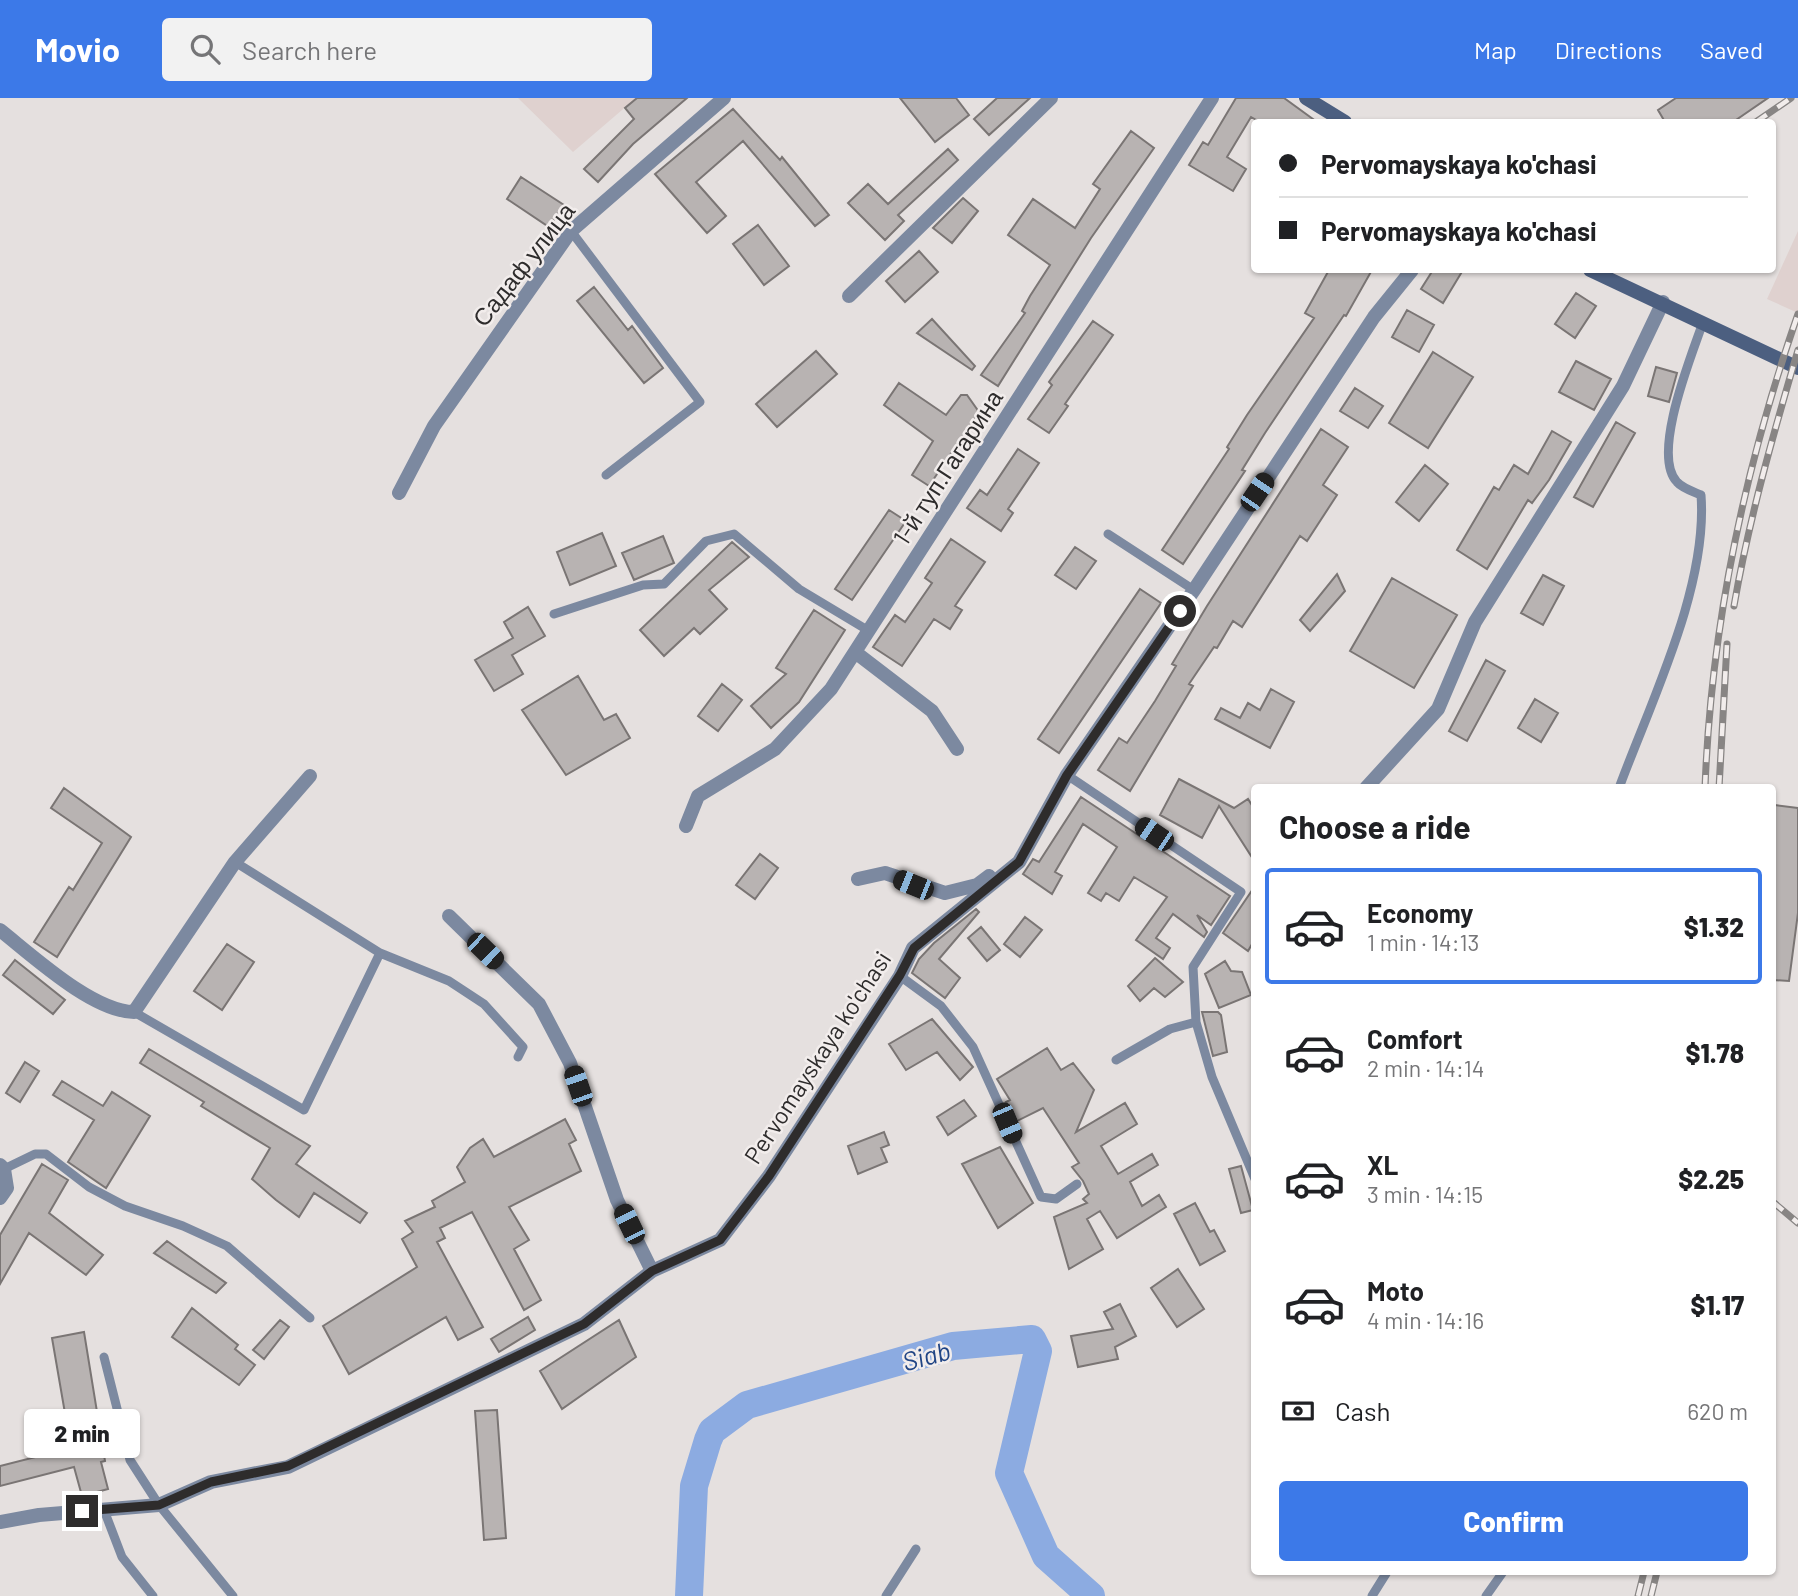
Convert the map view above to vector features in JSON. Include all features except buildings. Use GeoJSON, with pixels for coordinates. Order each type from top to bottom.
{"type":"FeatureCollection","features":[{"type":"Feature","properties":{"kind":"main road"},"geometry":{"type":"LineString","coordinates":[[1306,98],[1340,119]]}},
{"type":"Feature","properties":{"kind":"main road"},"geometry":{"type":"LineString","coordinates":[[1597,273],[1663,302],[1702,325],[1798,368]]}},
{"type":"Feature","properties":{"kind":"street","name":"Садаф улица"},"geometry":{"type":"LineString","coordinates":[[400,493],[434,426],[571,231],[724,98]]}},
{"type":"Feature","properties":{"kind":"street"},"geometry":{"type":"LineString","coordinates":[[849,296],[1051,98]]}},
{"type":"Feature","properties":{"kind":"street","name":"1-й туп.Гагарина"},"geometry":{"type":"LineString","coordinates":[[686,826],[698,796],[775,749],[831,689],[1212,98]]}},
{"type":"Feature","properties":{"kind":"street","name":"Pervomayskaya ko'chasi"},"geometry":{"type":"LineString","coordinates":[[0,1522],[39,1515],[159,1505],[211,1482],[288,1466],[444,1394],[584,1324],[652,1271],[720,1240],[769,1176],[900,975],[914,948],[1019,862],[1067,775],[1194,590],[1374,317],[1410,273]]}},
{"type":"Feature","properties":{"kind":"street"},"geometry":{"type":"LineString","coordinates":[[1370,784],[1438,709],[1475,622],[1623,386],[1663,302]]}},
{"type":"Feature","properties":{"kind":"street"},"geometry":{"type":"LineString","coordinates":[[855,652],[932,711],[957,750]]}},
{"type":"Feature","properties":{"kind":"street"},"geometry":{"type":"LineString","coordinates":[[858,879],[885,873],[944,893],[978,885],[1012,857],[1067,775]]}},
{"type":"Feature","properties":{"kind":"street"},"geometry":{"type":"LineString","coordinates":[[0,930],[62,980],[120,1011],[134,1012],[235,862],[310,776]]}},
{"type":"Feature","properties":{"kind":"street"},"geometry":{"type":"LineString","coordinates":[[449,916],[539,1004],[570,1063],[617,1200],[652,1271]]}},
{"type":"Feature","properties":{"kind":"street"},"geometry":{"type":"LineString","coordinates":[[0,1198],[7,1188],[2,1167]]}},
{"type":"Feature","properties":{"kind":"lane"},"geometry":{"type":"LineString","coordinates":[[571,231],[700,402],[606,475]]}},
{"type":"Feature","properties":{"kind":"lane"},"geometry":{"type":"LineString","coordinates":[[1620,784],[1692,589],[1703,522],[1701,495],[1677,483],[1667,464],[1675,412],[1702,325]]}},
{"type":"Feature","properties":{"kind":"lane"},"geometry":{"type":"LineString","coordinates":[[554,614],[643,585],[664,583],[706,541],[734,534],[799,589],[869,631]]}},
{"type":"Feature","properties":{"kind":"lane"},"geometry":{"type":"LineString","coordinates":[[1108,534],[1194,590]]}},
{"type":"Feature","properties":{"kind":"lane"},"geometry":{"type":"LineString","coordinates":[[1067,775],[1241,892],[1193,967],[1196,1021],[1212,1077],[1251,1170]]}},
{"type":"Feature","properties":{"kind":"lane"},"geometry":{"type":"LineString","coordinates":[[235,862],[380,953],[449,981],[484,1004],[523,1047],[518,1057]]}},
{"type":"Feature","properties":{"kind":"lane"},"geometry":{"type":"LineString","coordinates":[[134,1012],[304,1110],[380,953]]}},
{"type":"Feature","properties":{"kind":"lane"},"geometry":{"type":"LineString","coordinates":[[900,975],[941,1006],[973,1047],[1041,1197],[1056,1199],[1077,1184]]}},
{"type":"Feature","properties":{"kind":"lane"},"geometry":{"type":"LineString","coordinates":[[1116,1060],[1170,1029],[1196,1021]]}},
{"type":"Feature","properties":{"kind":"lane"},"geometry":{"type":"LineString","coordinates":[[2,1167],[35,1154],[46,1154],[101,1194],[227,1246],[310,1318]]}},
{"type":"Feature","properties":{"kind":"lane"},"geometry":{"type":"LineString","coordinates":[[104,1357],[130,1460],[159,1505],[233,1596]]}},
{"type":"Feature","properties":{"kind":"lane"},"geometry":{"type":"LineString","coordinates":[[104,1510],[122,1557],[153,1596]]}},
{"type":"Feature","properties":{"kind":"lane"},"geometry":{"type":"LineString","coordinates":[[886,1596],[916,1549]]}},
{"type":"Feature","properties":{"kind":"lane"},"geometry":{"type":"LineString","coordinates":[[1372,1596],[1385,1575]]}},
{"type":"Feature","properties":{"kind":"lane"},"geometry":{"type":"LineString","coordinates":[[1486,1596],[1501,1575]]}},
{"type":"Feature","properties":{"kind":"shaded area"},"geometry":{"type":"Polygon","coordinates":[[[518,98],[636,98],[573,152],[518,98]]]}},
{"type":"Feature","properties":{"kind":"shaded area"},"geometry":{"type":"Polygon","coordinates":[[[1798,231],[1798,313],[1767,299],[1798,231]]]}},
{"type":"Feature","properties":{"kind":"waterway","name":"Siab"},"geometry":{"type":"LineString","coordinates":[[689,1596],[694,1486],[712,1431],[747,1405],[953,1346],[1032,1339],[1038,1351],[1009,1473],[1046,1556],[1091,1596]]}},
{"type":"Feature","properties":{"kind":"railway"},"geometry":{"type":"LineString","coordinates":[[1760,119],[1791,98]]}},
{"type":"Feature","properties":{"kind":"railway"},"geometry":{"type":"LineString","coordinates":[[1705,784],[1715,667],[1734,547],[1762,429],[1798,314]]}},
{"type":"Feature","properties":{"kind":"railway"},"geometry":{"type":"LineString","coordinates":[[1734,606],[1754,509],[1798,350]]}},
{"type":"Feature","properties":{"kind":"railway"},"geometry":{"type":"LineString","coordinates":[[1719,784],[1727,644]]}},
{"type":"Feature","properties":{"kind":"railway"},"geometry":{"type":"LineString","coordinates":[[1776,1205],[1798,1223]]}},
{"type":"Feature","properties":{"kind":"railway"},"geometry":{"type":"LineString","coordinates":[[1638,1596],[1643,1575]]}},
{"type":"Feature","properties":{"kind":"railway"},"geometry":{"type":"LineString","coordinates":[[1651,1596],[1656,1575]]}},
{"type":"Feature","properties":{"kind":"route"},"geometry":{"type":"LineString","coordinates":[[82,1511],[159,1505],[211,1482],[288,1466],[444,1394],[584,1324],[652,1271],[720,1240],[769,1176],[900,975],[914,948],[1019,862],[1067,775],[1180,611]]}}]}
